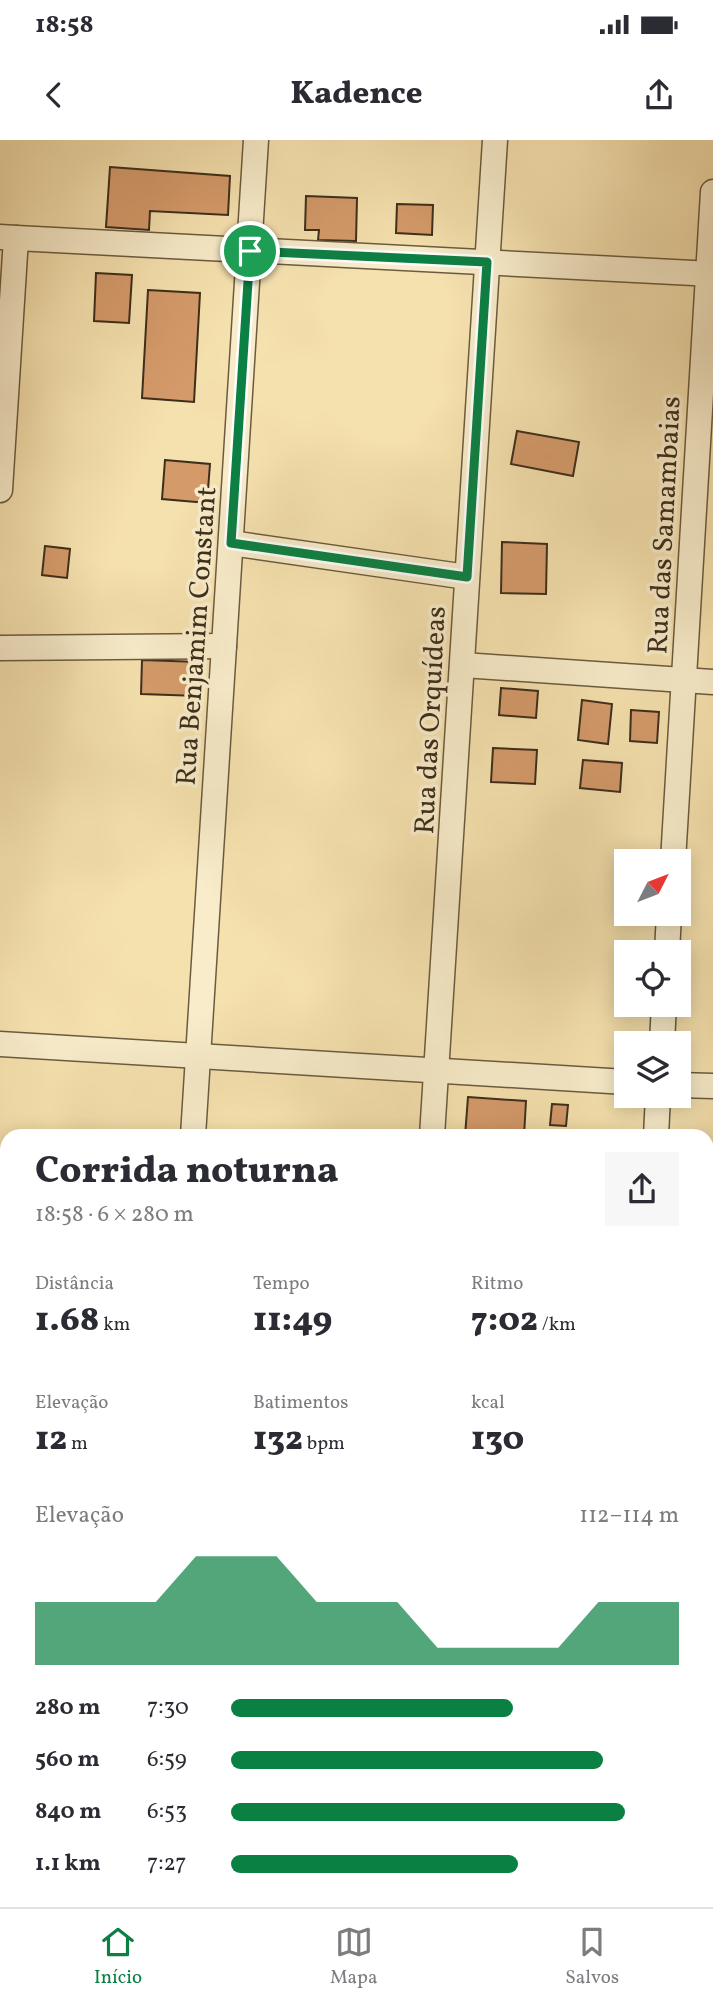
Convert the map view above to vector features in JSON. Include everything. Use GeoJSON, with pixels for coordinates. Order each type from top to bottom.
{"type":"FeatureCollection","features":[{"type":"Feature","properties":{"kind":"street","name":"Rua Benjamim Constant"},"geometry":{"type":"LineString","coordinates":[[193,1129],[256,140]]}},
{"type":"Feature","properties":{"kind":"street","name":"Rua das Orquídeas"},"geometry":{"type":"LineString","coordinates":[[432,1129],[495,140]]}},
{"type":"Feature","properties":{"kind":"street","name":"Rua das Samambaias"},"geometry":{"type":"LineString","coordinates":[[674,849],[713,192]]}},
{"type":"Feature","properties":{"kind":"street"},"geometry":{"type":"LineString","coordinates":[[0,490],[8,238],[710,274]]}},
{"type":"Feature","properties":{"kind":"street"},"geometry":{"type":"LineString","coordinates":[[231,543],[467,577]]}},
{"type":"Feature","properties":{"kind":"street"},"geometry":{"type":"LineString","coordinates":[[0,648],[224,646]]}},
{"type":"Feature","properties":{"kind":"street"},"geometry":{"type":"LineString","coordinates":[[463,665],[713,682]]}},
{"type":"Feature","properties":{"kind":"street"},"geometry":{"type":"LineString","coordinates":[[0,1044],[614,1081]]}},
{"type":"Feature","properties":{"kind":"street"},"geometry":{"type":"LineString","coordinates":[[691,1085],[713,1086]]}},
{"type":"Feature","properties":{"kind":"street"},"geometry":{"type":"LineString","coordinates":[[656,1129],[657,1108]]}},
{"type":"Feature","properties":{"kind":"building"},"geometry":{"type":"Polygon","coordinates":[[[110,167],[230,176],[228,215],[150,211],[149,230],[106,227],[110,167]]]}},
{"type":"Feature","properties":{"kind":"building"},"geometry":{"type":"Polygon","coordinates":[[[306,196],[357,198],[356,241],[318,240],[319,230],[305,230],[306,196]]]}},
{"type":"Feature","properties":{"kind":"building"},"geometry":{"type":"Polygon","coordinates":[[[397,204],[433,205],[432,235],[396,233],[397,204]]]}},
{"type":"Feature","properties":{"kind":"building"},"geometry":{"type":"Polygon","coordinates":[[[96,273],[132,275],[129,323],[94,321],[96,273]]]}},
{"type":"Feature","properties":{"kind":"building"},"geometry":{"type":"Polygon","coordinates":[[[148,290],[200,293],[194,402],[142,398],[148,290]]]}},
{"type":"Feature","properties":{"kind":"building"},"geometry":{"type":"Polygon","coordinates":[[[517,431],[579,442],[573,476],[511,464],[517,431]]]}},
{"type":"Feature","properties":{"kind":"building"},"geometry":{"type":"Polygon","coordinates":[[[165,460],[210,464],[207,503],[162,499],[165,460]]]}},
{"type":"Feature","properties":{"kind":"building"},"geometry":{"type":"Polygon","coordinates":[[[502,542],[547,544],[546,594],[501,593],[502,542]]]}},
{"type":"Feature","properties":{"kind":"building"},"geometry":{"type":"Polygon","coordinates":[[[45,546],[70,549],[67,578],[42,575],[45,546]]]}},
{"type":"Feature","properties":{"kind":"building"},"geometry":{"type":"Polygon","coordinates":[[[142,660],[200,662],[199,696],[141,694],[142,660]]]}},
{"type":"Feature","properties":{"kind":"building"},"geometry":{"type":"Polygon","coordinates":[[[501,688],[538,691],[536,718],[499,715],[501,688]]]}},
{"type":"Feature","properties":{"kind":"building"},"geometry":{"type":"Polygon","coordinates":[[[582,700],[612,704],[608,744],[578,740],[582,700]]]}},
{"type":"Feature","properties":{"kind":"building"},"geometry":{"type":"Polygon","coordinates":[[[631,710],[659,712],[657,743],[630,741],[631,710]]]}},
{"type":"Feature","properties":{"kind":"building"},"geometry":{"type":"Polygon","coordinates":[[[493,748],[537,750],[535,784],[491,782],[493,748]]]}},
{"type":"Feature","properties":{"kind":"building"},"geometry":{"type":"Polygon","coordinates":[[[583,760],[622,763],[620,792],[580,788],[583,760]]]}},
{"type":"Feature","properties":{"kind":"building"},"geometry":{"type":"Polygon","coordinates":[[[468,1097],[526,1101],[524,1129],[466,1129],[468,1097]]]}},
{"type":"Feature","properties":{"kind":"building"},"geometry":{"type":"Polygon","coordinates":[[[552,1104],[568,1105],[566,1126],[550,1125],[552,1104]]]}},
{"type":"Feature","properties":{"kind":"route"},"geometry":{"type":"LineString","coordinates":[[250,251],[487,262],[467,577],[231,543],[250,251]]}}]}
